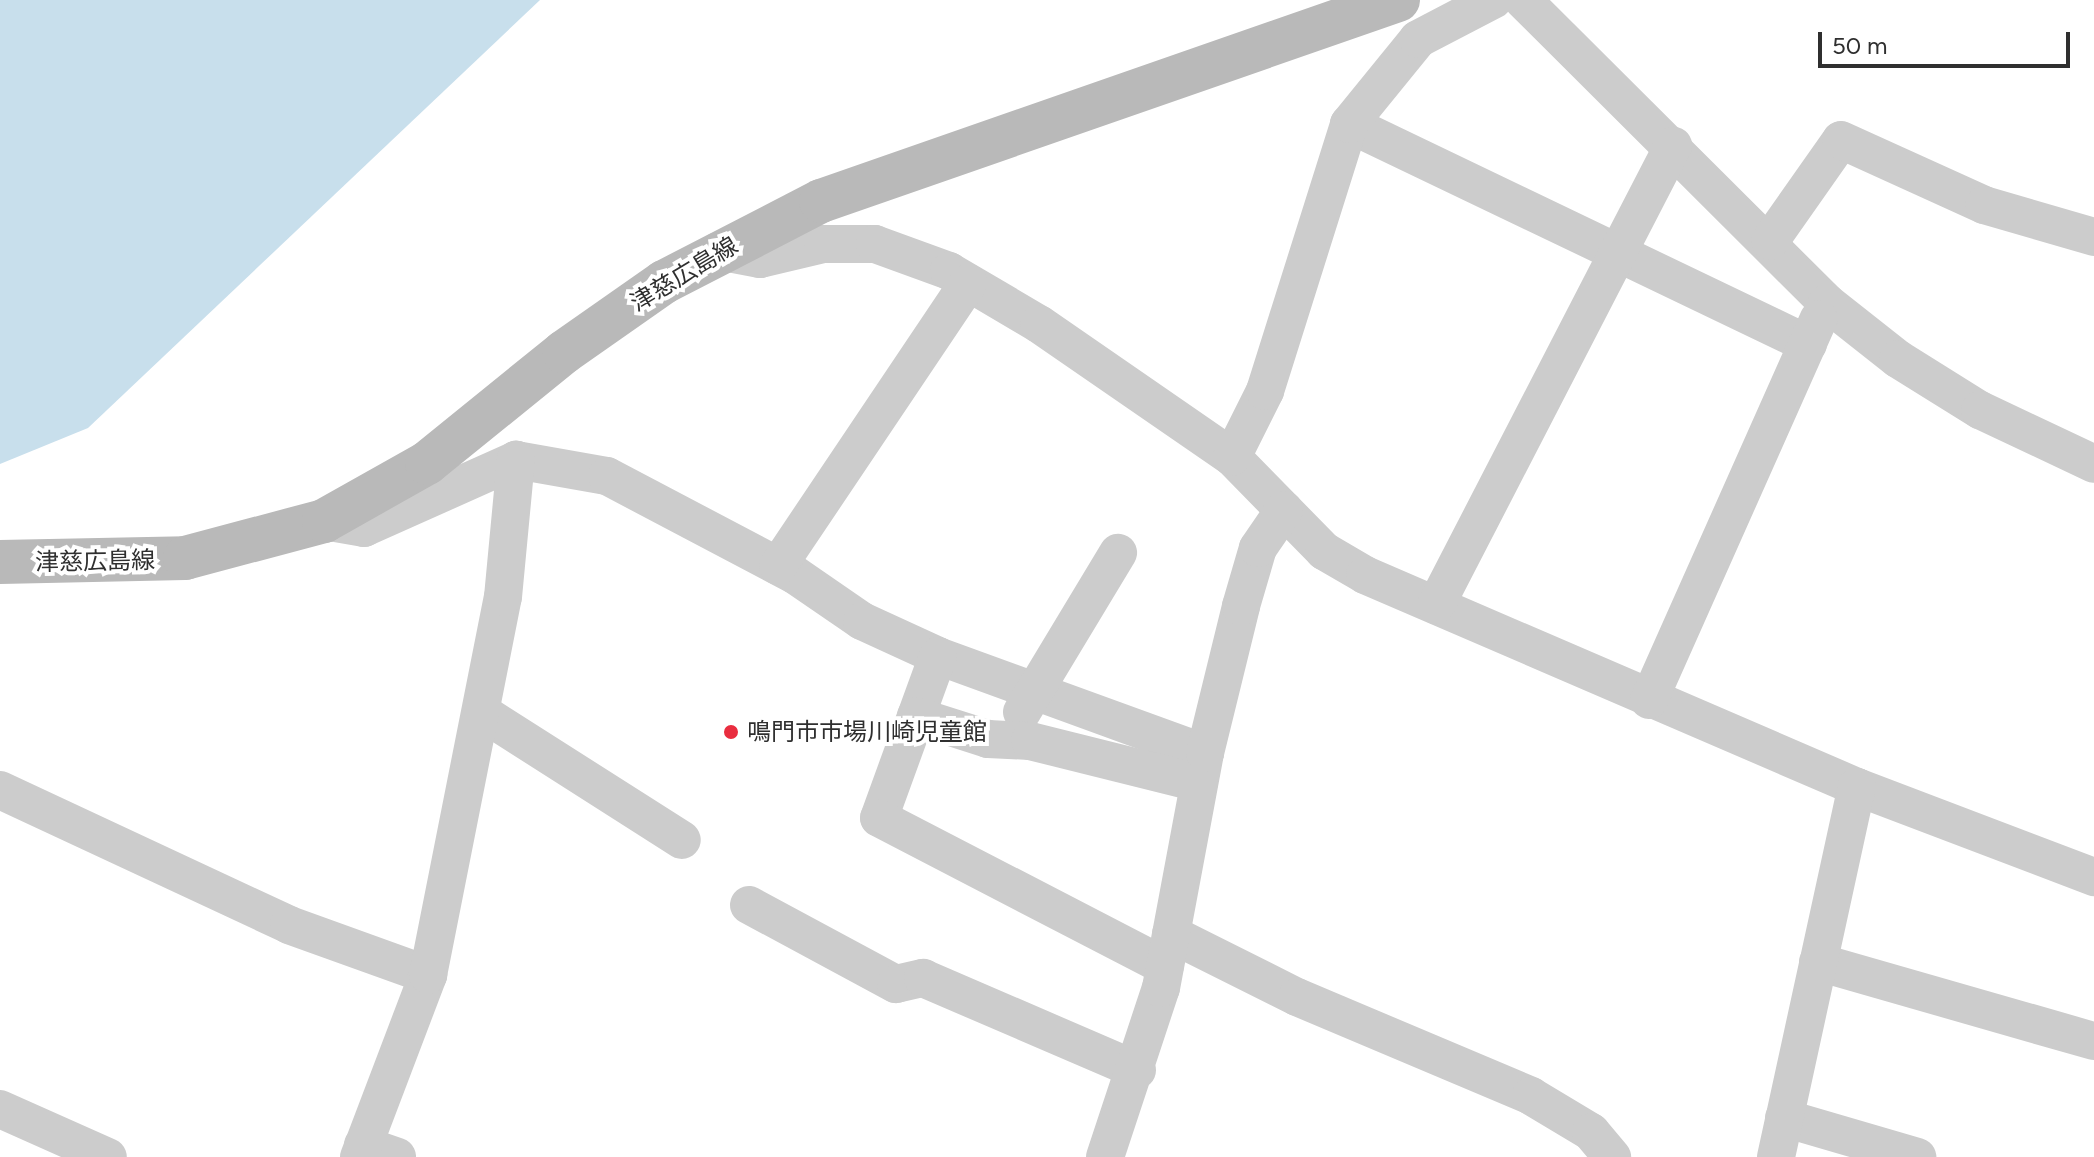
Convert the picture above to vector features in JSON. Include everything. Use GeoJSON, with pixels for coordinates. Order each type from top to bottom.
{"type":"FeatureCollection","features":[{"type":"Feature","properties":{"kind":"main road","name":"津慈広島線"},"geometry":{"type":"LineString","coordinates":[[0,562],[185,558],[324,521],[427,463],[564,352],[718,251],[821,201],[1398,0]]}},
{"type":"Feature","properties":{"kind":"street"},"geometry":{"type":"LineString","coordinates":[[1232,457],[1265,391],[1349,124],[1418,39],[1493,0]]}},
{"type":"Feature","properties":{"kind":"street"},"geometry":{"type":"LineString","coordinates":[[1523,0],[1770,241],[1827,303],[1898,359],[1980,410],[2094,464]]}},
{"type":"Feature","properties":{"kind":"street"},"geometry":{"type":"LineString","coordinates":[[1349,124],[1614,255],[1808,344]]}},
{"type":"Feature","properties":{"kind":"street"},"geometry":{"type":"LineString","coordinates":[[1770,241],[1841,140],[1984,205],[2094,237]]}},
{"type":"Feature","properties":{"kind":"street"},"geometry":{"type":"LineString","coordinates":[[1436,605],[1614,255],[1673,146]]}},
{"type":"Feature","properties":{"kind":"street"},"geometry":{"type":"LineString","coordinates":[[718,251],[760,259],[823,244],[875,244],[968,283],[1232,457],[1324,551],[1436,605],[1649,700],[1857,787],[2094,877]]}},
{"type":"Feature","properties":{"kind":"street"},"geometry":{"type":"LineString","coordinates":[[778,566],[968,283]]}},
{"type":"Feature","properties":{"kind":"street"},"geometry":{"type":"LineString","coordinates":[[1649,700],[1827,303]]}},
{"type":"Feature","properties":{"kind":"street"},"geometry":{"type":"LineString","coordinates":[[373,1153],[428,975],[503,597],[516,460]]}},
{"type":"Feature","properties":{"kind":"street"},"geometry":{"type":"LineString","coordinates":[[324,521],[364,528],[516,460],[607,476],[778,566],[862,621],[938,656],[1031,690],[1202,768]]}},
{"type":"Feature","properties":{"kind":"street"},"geometry":{"type":"LineString","coordinates":[[1105,1157],[1137,1070],[1168,950],[1202,768],[1258,548],[1284,510]]}},
{"type":"Feature","properties":{"kind":"street"},"geometry":{"type":"LineString","coordinates":[[1011,740],[1031,690],[1118,553]]}},
{"type":"Feature","properties":{"kind":"street"},"geometry":{"type":"LineString","coordinates":[[938,656],[879,818],[1168,950],[1297,997],[1531,1096],[1591,1132],[1612,1157]]}},
{"type":"Feature","properties":{"kind":"street"},"geometry":{"type":"LineString","coordinates":[[481,712],[682,840]]}},
{"type":"Feature","properties":{"kind":"street"},"geometry":{"type":"LineString","coordinates":[[916,716],[988,739],[1202,768]]}},
{"type":"Feature","properties":{"kind":"street"},"geometry":{"type":"LineString","coordinates":[[1776,1157],[1857,787]]}},
{"type":"Feature","properties":{"kind":"street"},"geometry":{"type":"LineString","coordinates":[[0,790],[289,925],[428,975]]}},
{"type":"Feature","properties":{"kind":"street"},"geometry":{"type":"LineString","coordinates":[[749,905],[896,984],[923,978],[1137,1070]]}},
{"type":"Feature","properties":{"kind":"street"},"geometry":{"type":"LineString","coordinates":[[1818,962],[2094,1041]]}},
{"type":"Feature","properties":{"kind":"street"},"geometry":{"type":"LineString","coordinates":[[0,1109],[108,1157]]}},
{"type":"Feature","properties":{"kind":"street"},"geometry":{"type":"LineString","coordinates":[[1784,1118],[1917,1157]]}},
{"type":"Feature","properties":{"kind":"water"},"geometry":{"type":"Polygon","coordinates":[[[0,0],[540,0],[88,428],[0,464],[0,0]]]}},
{"type":"Feature","properties":{"kind":"place","name":"鳴門市市場川崎児童館"},"geometry":{"type":"Point","coordinates":[731,732]}}]}
